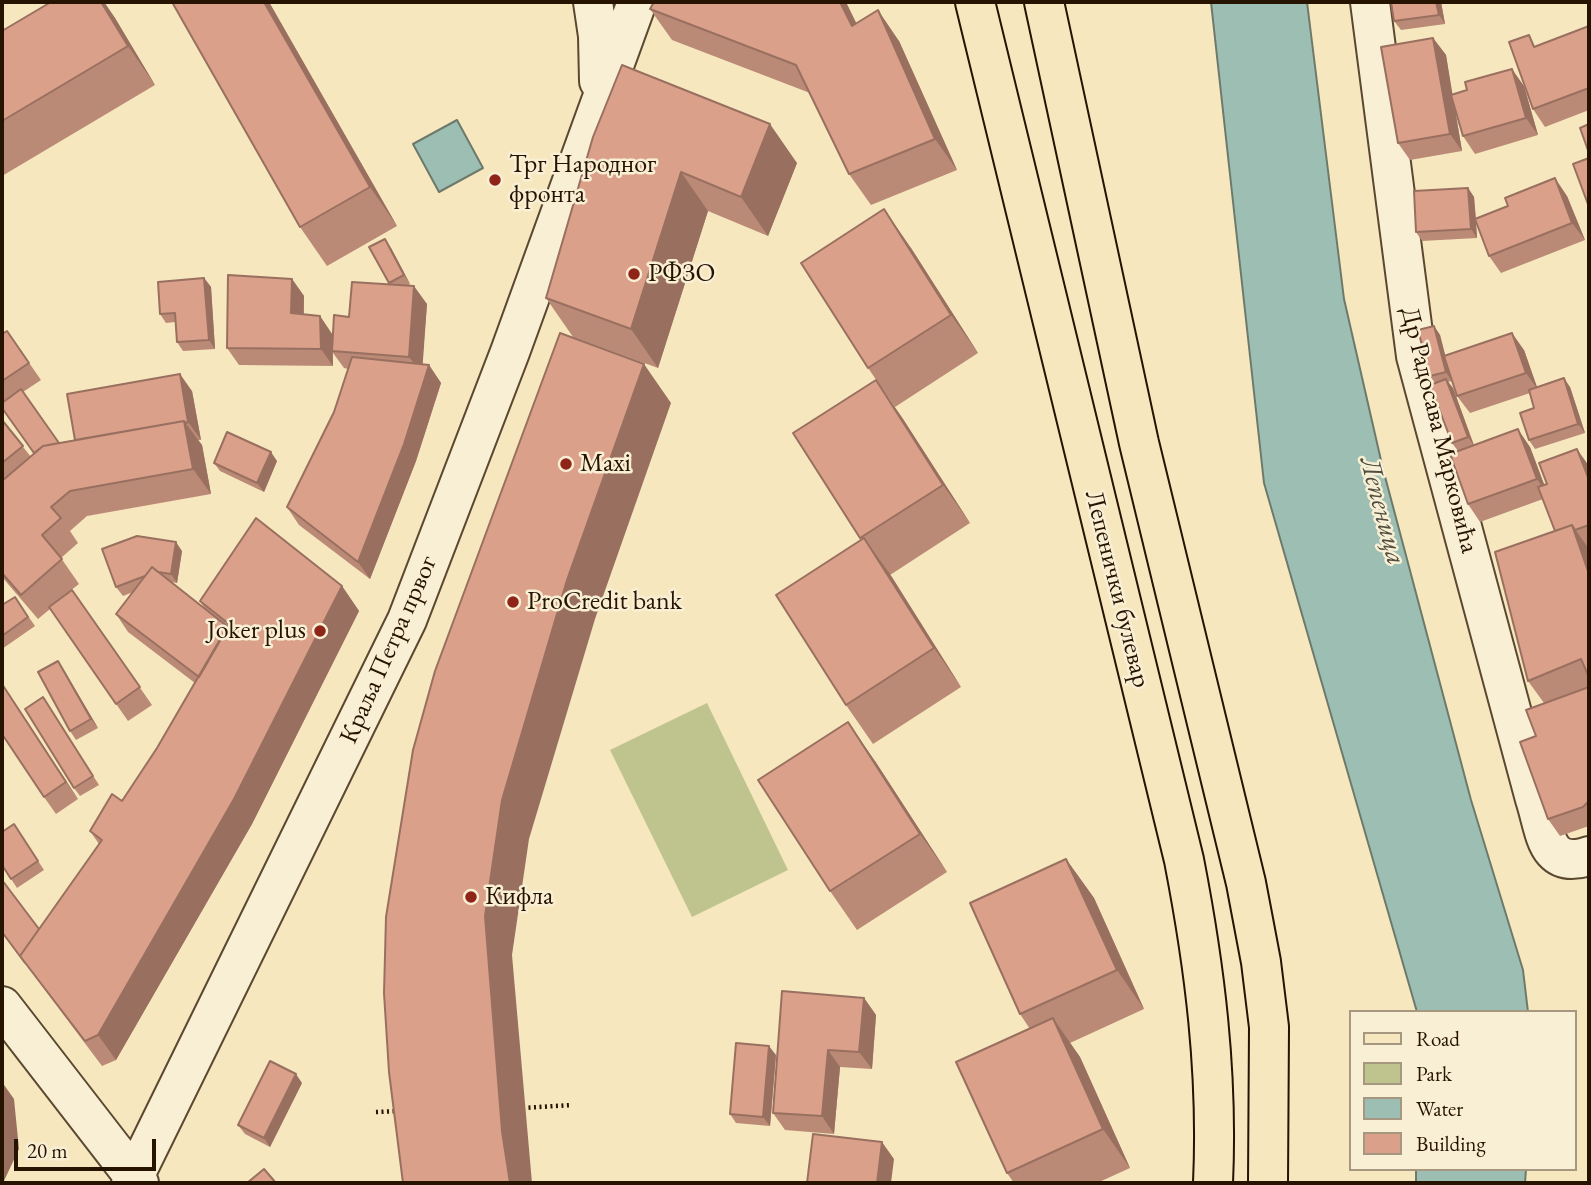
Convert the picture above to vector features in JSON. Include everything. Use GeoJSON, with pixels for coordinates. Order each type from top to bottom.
{"type":"FeatureCollection","features":[{"type":"Feature","properties":{"kind":"main road","name":"Лепенички булевар"},"geometry":{"type":"LineString","coordinates":[[975,2],[1184,860],[1209,1004],[1215,1130],[1213,1183]]}},
{"type":"Feature","properties":{"kind":"main road"},"geometry":{"type":"LineString","coordinates":[[1044,2],[1139,443],[1246,883],[1261,962],[1269,1027],[1268,1183]]}},
{"type":"Feature","properties":{"kind":"street"},"geometry":{"type":"LineString","coordinates":[[593,2],[598,36],[599,104]]}},
{"type":"Feature","properties":{"kind":"street"},"geometry":{"type":"LineString","coordinates":[[599,104],[637,2]]}},
{"type":"Feature","properties":{"kind":"street","name":"Др Радосава Марковића"},"geometry":{"type":"LineString","coordinates":[[1370,2],[1416,356],[1528,775],[1551,849],[1560,860],[1572,862],[1589,856]]}},
{"type":"Feature","properties":{"kind":"street","name":"Краља Петра првог"},"geometry":{"type":"LineString","coordinates":[[135,1181],[407,620],[510,352],[599,104]]}},
{"type":"Feature","properties":{"kind":"street"},"geometry":{"type":"LineString","coordinates":[[2,1006],[135,1181]]}},
{"type":"Feature","properties":{"kind":"path"},"geometry":{"type":"LineString","coordinates":[[523,1108],[572,1105]]}},
{"type":"Feature","properties":{"kind":"path"},"geometry":{"type":"LineString","coordinates":[[376,1112],[403,1111]]}},
{"type":"Feature","properties":{"kind":"green space"},"geometry":{"type":"Polygon","coordinates":[[[707,703],[788,870],[692,917],[610,750],[707,703]]]}},
{"type":"Feature","properties":{"kind":"water","name":"Лепеница"},"geometry":{"type":"Polygon","coordinates":[[[1211,2],[1307,2],[1344,299],[1383,469],[1471,800],[1523,970],[1528,1010],[1416,1010],[1264,483],[1211,2]]]}},
{"type":"Feature","properties":{"kind":"water"},"geometry":{"type":"Polygon","coordinates":[[[457,120],[483,168],[439,192],[413,144],[457,120]]]}},
{"type":"Feature","properties":{"kind":"water"},"geometry":{"type":"Polygon","coordinates":[[[1416,1171],[1526,1171],[1525,1183],[1416,1183],[1416,1171]]]}},
{"type":"Feature","properties":{"kind":"building"},"geometry":{"type":"Polygon","coordinates":[[[51,2],[101,2],[128,46],[2,121],[2,31],[51,2]]]}},
{"type":"Feature","properties":{"kind":"building"},"geometry":{"type":"Polygon","coordinates":[[[172,2],[264,2],[370,187],[300,227],[172,2]]]}},
{"type":"Feature","properties":{"kind":"building"},"geometry":{"type":"Polygon","coordinates":[[[654,2],[840,2],[852,26],[878,10],[935,139],[849,174],[796,65],[650,9],[654,2]]]}},
{"type":"Feature","properties":{"kind":"building"},"geometry":{"type":"Polygon","coordinates":[[[1391,2],[1436,2],[1439,15],[1394,21],[1391,2]]]}},
{"type":"Feature","properties":{"kind":"building"},"geometry":{"type":"Polygon","coordinates":[[[1589,26],[1589,88],[1533,109],[1509,42],[1529,35],[1534,47],[1589,26]]]}},
{"type":"Feature","properties":{"kind":"building"},"geometry":{"type":"Polygon","coordinates":[[[1433,38],[1450,134],[1398,143],[1381,47],[1433,38]]]}},
{"type":"Feature","properties":{"kind":"building"},"geometry":{"type":"Polygon","coordinates":[[[622,65],[770,124],[741,197],[681,172],[631,329],[546,298],[593,137],[622,65]]]}},
{"type":"Feature","properties":{"kind":"building"},"geometry":{"type":"Polygon","coordinates":[[[1512,69],[1526,118],[1463,136],[1451,95],[1467,90],[1465,82],[1512,69]]]}},
{"type":"Feature","properties":{"kind":"building"},"geometry":{"type":"Polygon","coordinates":[[[1589,124],[1589,153],[1580,128],[1589,124]]]}},
{"type":"Feature","properties":{"kind":"building"},"geometry":{"type":"Polygon","coordinates":[[[1589,158],[1589,207],[1573,164],[1589,158]]]}},
{"type":"Feature","properties":{"kind":"building"},"geometry":{"type":"Polygon","coordinates":[[[1555,178],[1572,223],[1489,256],[1475,219],[1508,206],[1505,198],[1555,178]]]}},
{"type":"Feature","properties":{"kind":"building"},"geometry":{"type":"Polygon","coordinates":[[[1468,188],[1471,229],[1416,232],[1414,191],[1468,188]]]}},
{"type":"Feature","properties":{"kind":"building"},"geometry":{"type":"Polygon","coordinates":[[[884,209],[951,315],[868,368],[801,263],[884,209]]]}},
{"type":"Feature","properties":{"kind":"building"},"geometry":{"type":"Polygon","coordinates":[[[385,239],[404,275],[389,283],[369,247],[385,239]]]}},
{"type":"Feature","properties":{"kind":"building"},"geometry":{"type":"Polygon","coordinates":[[[228,275],[292,279],[291,313],[320,316],[321,349],[227,348],[228,275]]]}},
{"type":"Feature","properties":{"kind":"building"},"geometry":{"type":"Polygon","coordinates":[[[204,278],[209,340],[177,342],[175,313],[160,314],[158,282],[204,278]]]}},
{"type":"Feature","properties":{"kind":"building"},"geometry":{"type":"Polygon","coordinates":[[[352,282],[414,286],[409,357],[332,351],[334,315],[349,317],[352,282]]]}},
{"type":"Feature","properties":{"kind":"building"},"geometry":{"type":"Polygon","coordinates":[[[1434,326],[1446,372],[1430,376],[1418,330],[1434,326]]]}},
{"type":"Feature","properties":{"kind":"building"},"geometry":{"type":"Polygon","coordinates":[[[7,331],[29,363],[2,381],[2,334],[7,331]]]}},
{"type":"Feature","properties":{"kind":"building"},"geometry":{"type":"Polygon","coordinates":[[[560,333],[644,364],[567,580],[502,800],[485,916],[502,1131],[510,1183],[403,1183],[389,1072],[384,993],[386,917],[413,750],[435,671],[560,333]]]}},
{"type":"Feature","properties":{"kind":"building"},"geometry":{"type":"Polygon","coordinates":[[[1512,333],[1526,373],[1457,396],[1444,356],[1512,333]]]}},
{"type":"Feature","properties":{"kind":"building"},"geometry":{"type":"Polygon","coordinates":[[[352,357],[429,365],[404,444],[358,562],[287,507],[334,412],[352,357]]]}},
{"type":"Feature","properties":{"kind":"building"},"geometry":{"type":"Polygon","coordinates":[[[180,374],[188,422],[75,440],[67,394],[180,374]]]}},
{"type":"Feature","properties":{"kind":"building"},"geometry":{"type":"Polygon","coordinates":[[[1564,378],[1578,424],[1529,440],[1520,413],[1534,408],[1529,390],[1564,378]]]}},
{"type":"Feature","properties":{"kind":"building"},"geometry":{"type":"Polygon","coordinates":[[[1446,379],[1468,437],[1452,443],[1430,385],[1446,379]]]}},
{"type":"Feature","properties":{"kind":"building"},"geometry":{"type":"Polygon","coordinates":[[[876,380],[943,485],[860,538],[793,433],[876,380]]]}},
{"type":"Feature","properties":{"kind":"building"},"geometry":{"type":"Polygon","coordinates":[[[21,389],[59,443],[43,446],[34,453],[2,408],[2,403],[21,389]]]}},
{"type":"Feature","properties":{"kind":"building"},"geometry":{"type":"Polygon","coordinates":[[[2,420],[23,446],[2,463],[2,420]]]}},
{"type":"Feature","properties":{"kind":"building"},"geometry":{"type":"Polygon","coordinates":[[[184,421],[193,469],[70,491],[51,507],[61,518],[42,535],[62,559],[21,595],[2,573],[2,481],[43,446],[184,421]]]}},
{"type":"Feature","properties":{"kind":"building"},"geometry":{"type":"Polygon","coordinates":[[[1518,429],[1537,479],[1468,504],[1450,454],[1518,429]]]}},
{"type":"Feature","properties":{"kind":"building"},"geometry":{"type":"Polygon","coordinates":[[[227,432],[271,452],[257,483],[214,463],[227,432]]]}},
{"type":"Feature","properties":{"kind":"building"},"geometry":{"type":"Polygon","coordinates":[[[1577,449],[1589,480],[1589,525],[1575,530],[1572,525],[1555,531],[1538,487],[1547,484],[1539,463],[1577,449]]]}},
{"type":"Feature","properties":{"kind":"building"},"geometry":{"type":"Polygon","coordinates":[[[256,518],[342,586],[234,799],[98,1035],[85,1041],[20,956],[102,840],[90,831],[112,794],[122,801],[157,748],[229,624],[200,601],[256,518]]]}},
{"type":"Feature","properties":{"kind":"building"},"geometry":{"type":"Polygon","coordinates":[[[1572,525],[1589,574],[1589,677],[1581,659],[1528,681],[1495,552],[1572,525]]]}},
{"type":"Feature","properties":{"kind":"building"},"geometry":{"type":"Polygon","coordinates":[[[137,536],[176,542],[171,574],[158,572],[152,567],[145,576],[116,587],[102,549],[137,536]]]}},
{"type":"Feature","properties":{"kind":"building"},"geometry":{"type":"Polygon","coordinates":[[[864,538],[934,648],[846,705],[776,595],[864,538]]]}},
{"type":"Feature","properties":{"kind":"building"},"geometry":{"type":"Polygon","coordinates":[[[152,567],[228,627],[199,677],[116,614],[152,567]]]}},
{"type":"Feature","properties":{"kind":"building"},"geometry":{"type":"Polygon","coordinates":[[[72,590],[140,687],[116,704],[49,607],[72,590]]]}},
{"type":"Feature","properties":{"kind":"building"},"geometry":{"type":"Polygon","coordinates":[[[15,597],[28,617],[2,636],[2,605],[15,597]]]}},
{"type":"Feature","properties":{"kind":"building"},"geometry":{"type":"Polygon","coordinates":[[[58,661],[91,719],[70,731],[38,672],[58,661]]]}},
{"type":"Feature","properties":{"kind":"building"},"geometry":{"type":"Polygon","coordinates":[[[2,684],[66,782],[44,797],[2,734],[2,684]]]}},
{"type":"Feature","properties":{"kind":"building"},"geometry":{"type":"Polygon","coordinates":[[[1589,687],[1589,801],[1583,807],[1548,819],[1520,742],[1536,736],[1526,710],[1589,687]]]}},
{"type":"Feature","properties":{"kind":"building"},"geometry":{"type":"Polygon","coordinates":[[[43,697],[93,776],[74,788],[25,709],[43,697]]]}},
{"type":"Feature","properties":{"kind":"building"},"geometry":{"type":"Polygon","coordinates":[[[848,722],[920,834],[830,891],[758,780],[848,722]]]}},
{"type":"Feature","properties":{"kind":"building"},"geometry":{"type":"Polygon","coordinates":[[[14,824],[38,861],[11,879],[2,865],[2,832],[14,824]]]}},
{"type":"Feature","properties":{"kind":"building"},"geometry":{"type":"Polygon","coordinates":[[[1066,859],[1117,970],[1020,1014],[970,903],[1066,859]]]}},
{"type":"Feature","properties":{"kind":"building"},"geometry":{"type":"Polygon","coordinates":[[[2,880],[39,929],[20,956],[25,963],[2,932],[2,880]]]}},
{"type":"Feature","properties":{"kind":"building"},"geometry":{"type":"Polygon","coordinates":[[[782,991],[864,998],[859,1052],[828,1050],[822,1116],[773,1113],[782,991]]]}},
{"type":"Feature","properties":{"kind":"building"},"geometry":{"type":"Polygon","coordinates":[[[1053,1018],[1103,1129],[1007,1173],[956,1062],[1053,1018]]]}},
{"type":"Feature","properties":{"kind":"building"},"geometry":{"type":"Polygon","coordinates":[[[736,1043],[769,1046],[763,1117],[730,1114],[736,1043]]]}},
{"type":"Feature","properties":{"kind":"building"},"geometry":{"type":"Polygon","coordinates":[[[270,1061],[296,1074],[264,1138],[238,1125],[270,1061]]]}},
{"type":"Feature","properties":{"kind":"building"},"geometry":{"type":"Polygon","coordinates":[[[813,1134],[882,1142],[877,1183],[807,1183],[813,1134]]]}},
{"type":"Feature","properties":{"kind":"building"},"geometry":{"type":"Polygon","coordinates":[[[264,1169],[276,1183],[247,1183],[264,1169]]]}},
{"type":"Feature","properties":{"kind":"place","name":"Трг Народног фронта"},"geometry":{"type":"Point","coordinates":[495,180]}},
{"type":"Feature","properties":{"kind":"place","name":"РФЗО"},"geometry":{"type":"Point","coordinates":[634,274]}},
{"type":"Feature","properties":{"kind":"place","name":"Maxi"},"geometry":{"type":"Point","coordinates":[566,464]}},
{"type":"Feature","properties":{"kind":"place","name":"ProCredit bank"},"geometry":{"type":"Point","coordinates":[513,602]}},
{"type":"Feature","properties":{"kind":"place","name":"Joker plus"},"geometry":{"type":"Point","coordinates":[320,631]}},
{"type":"Feature","properties":{"kind":"place","name":"Кифла"},"geometry":{"type":"Point","coordinates":[471,897]}}]}
